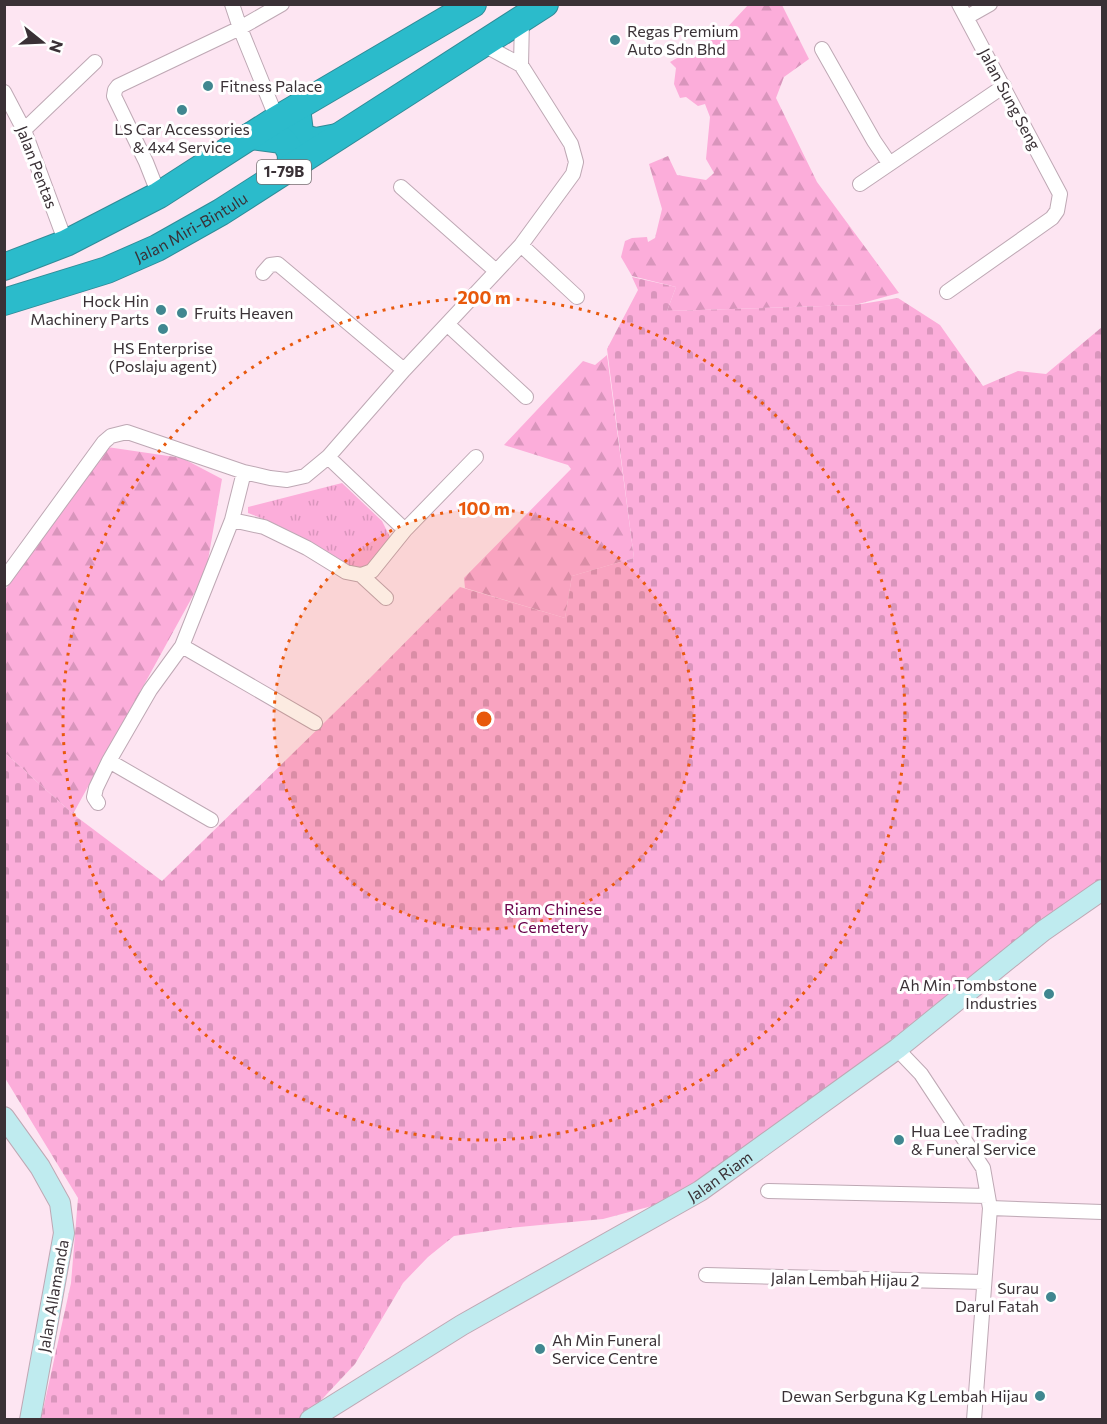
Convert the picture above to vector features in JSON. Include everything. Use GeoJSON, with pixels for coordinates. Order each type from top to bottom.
{"type":"FeatureCollection","features":[{"type":"Feature","properties":{"kind":"highway"},"geometry":{"type":"LineString","coordinates":[[4,267],[66,243],[159,195],[287,113],[473,4]]}},
{"type":"Feature","properties":{"kind":"highway","name":"Jalan Miri-Bintulu"},"geometry":{"type":"LineString","coordinates":[[4,302],[107,270],[157,248],[221,212],[544,4]]}},
{"type":"Feature","properties":{"kind":"highway"},"geometry":{"type":"LineString","coordinates":[[287,113],[304,138],[316,141],[340,136]]}},
{"type":"Feature","properties":{"kind":"highway"},"geometry":{"type":"LineString","coordinates":[[250,136],[282,140],[292,155],[290,168]]}},
{"type":"Feature","properties":{"kind":"main road","name":"Jalan Riam"},"geometry":{"type":"LineString","coordinates":[[310,1419],[462,1324],[700,1191],[897,1049],[1043,931],[1102,890]]}},
{"type":"Feature","properties":{"kind":"main road","name":"Jalan Allamanda"},"geometry":{"type":"LineString","coordinates":[[4,1117],[40,1167],[60,1203],[64,1233],[30,1419]]}},
{"type":"Feature","properties":{"kind":"street"},"geometry":{"type":"LineString","coordinates":[[232,4],[240,28],[287,113]]}},
{"type":"Feature","properties":{"kind":"street"},"geometry":{"type":"LineString","coordinates":[[159,195],[146,162],[114,96],[115,90],[118,86],[240,28],[282,4]]}},
{"type":"Feature","properties":{"kind":"street","name":"Jalan Sung Seng"},"geometry":{"type":"LineString","coordinates":[[947,291],[1052,219],[1057,211],[1060,194],[959,4]]}},
{"type":"Feature","properties":{"kind":"street"},"geometry":{"type":"LineString","coordinates":[[967,17],[990,4]]}},
{"type":"Feature","properties":{"kind":"street"},"geometry":{"type":"LineString","coordinates":[[521,65],[522,19]]}},
{"type":"Feature","properties":{"kind":"street"},"geometry":{"type":"LineString","coordinates":[[4,579],[104,441],[111,436],[127,432],[270,478],[287,480],[305,476],[328,457],[521,244],[573,174],[576,162],[571,144],[558,121],[521,65],[482,44]]}},
{"type":"Feature","properties":{"kind":"street"},"geometry":{"type":"LineString","coordinates":[[822,49],[889,163]]}},
{"type":"Feature","properties":{"kind":"street"},"geometry":{"type":"LineString","coordinates":[[24,130],[95,62]]}},
{"type":"Feature","properties":{"kind":"street"},"geometry":{"type":"LineString","coordinates":[[860,184],[1004,86]]}},
{"type":"Feature","properties":{"kind":"street","name":"Jalan Pentas"},"geometry":{"type":"LineString","coordinates":[[4,92],[24,130],[66,243]]}},
{"type":"Feature","properties":{"kind":"street"},"geometry":{"type":"LineString","coordinates":[[401,187],[496,271]]}},
{"type":"Feature","properties":{"kind":"street"},"geometry":{"type":"LineString","coordinates":[[521,244],[577,297]]}},
{"type":"Feature","properties":{"kind":"street"},"geometry":{"type":"LineString","coordinates":[[263,273],[270,265],[278,264],[405,370]]}},
{"type":"Feature","properties":{"kind":"street"},"geometry":{"type":"LineString","coordinates":[[447,324],[525,397]]}},
{"type":"Feature","properties":{"kind":"street"},"geometry":{"type":"LineString","coordinates":[[328,457],[405,530]]}},
{"type":"Feature","properties":{"kind":"street"},"geometry":{"type":"LineString","coordinates":[[232,520],[264,527],[307,548],[346,572],[361,575],[372,571],[405,530],[476,457]]}},
{"type":"Feature","properties":{"kind":"street"},"geometry":{"type":"LineString","coordinates":[[98,803],[94,797],[96,788],[110,761],[150,690],[182,646],[232,520],[244,471]]}},
{"type":"Feature","properties":{"kind":"street"},"geometry":{"type":"LineString","coordinates":[[361,575],[386,598]]}},
{"type":"Feature","properties":{"kind":"street"},"geometry":{"type":"LineString","coordinates":[[182,646],[315,723]]}},
{"type":"Feature","properties":{"kind":"street"},"geometry":{"type":"LineString","coordinates":[[110,761],[210,820]]}},
{"type":"Feature","properties":{"kind":"street"},"geometry":{"type":"LineString","coordinates":[[897,1049],[921,1074],[972,1148],[983,1168],[989,1202],[974,1419]]}},
{"type":"Feature","properties":{"kind":"street"},"geometry":{"type":"LineString","coordinates":[[768,1191],[989,1202],[1102,1212]]}},
{"type":"Feature","properties":{"kind":"street","name":"Jalan Lembah Hijau 2"},"geometry":{"type":"LineString","coordinates":[[706,1275],[984,1282]]}},
{"type":"Feature","properties":{"kind":"green space"},"geometry":{"type":"Polygon","coordinates":[[[748,5],[782,5],[809,59],[784,77],[776,98],[817,182],[899,293],[855,305],[667,311],[676,287],[632,276],[621,257],[625,241],[647,237],[648,242],[655,238],[662,209],[649,164],[668,156],[677,175],[706,180],[714,173],[706,159],[710,117],[705,104],[698,106],[686,97],[680,98],[674,84],[676,68],[670,62],[723,32],[748,5]]]}},
{"type":"Feature","properties":{"kind":"green space","name":"Riam Chinese Cemetery"},"geometry":{"type":"Polygon","coordinates":[[[632,277],[676,287],[667,311],[855,305],[898,298],[940,325],[983,386],[1018,371],[1046,374],[1102,327],[1102,880],[973,974],[871,1056],[700,1179],[652,1206],[603,1219],[454,1236],[428,1257],[403,1283],[355,1364],[311,1411],[297,1419],[41,1419],[71,1283],[78,1198],[5,1078],[5,753],[73,814],[162,881],[460,587],[565,618],[572,576],[634,558],[607,349],[638,290],[632,277]]]}},
{"type":"Feature","properties":{"kind":"green space"},"geometry":{"type":"Polygon","coordinates":[[[607,355],[634,558],[572,576],[565,618],[465,588],[464,578],[571,469],[568,465],[504,445],[583,361],[595,365],[607,355]]]}},
{"type":"Feature","properties":{"kind":"green space"},"geometry":{"type":"Polygon","coordinates":[[[107,447],[182,458],[222,479],[206,572],[73,814],[5,753],[5,590],[107,447]]]}},
{"type":"Feature","properties":{"kind":"green space"},"geometry":{"type":"Polygon","coordinates":[[[342,483],[382,521],[390,537],[368,565],[359,569],[288,530],[248,513],[248,507],[342,483]]]}},
{"type":"Feature","properties":{"kind":"place","name":"Regas Premium Auto Sdn Bhd"},"geometry":{"type":"Point","coordinates":[615,40]}},
{"type":"Feature","properties":{"kind":"place","name":"Fitness Palace"},"geometry":{"type":"Point","coordinates":[208,86]}},
{"type":"Feature","properties":{"kind":"place","name":"LS Car Accessories & 4x4 Service"},"geometry":{"type":"Point","coordinates":[182,110]}},
{"type":"Feature","properties":{"kind":"place","name":"Hock Hin Machinery Parts"},"geometry":{"type":"Point","coordinates":[161,310]}},
{"type":"Feature","properties":{"kind":"place","name":"Fruits Heaven"},"geometry":{"type":"Point","coordinates":[182,313]}},
{"type":"Feature","properties":{"kind":"place","name":"HS Enterprise (Poslaju agent)"},"geometry":{"type":"Point","coordinates":[163,329]}},
{"type":"Feature","properties":{"kind":"place","name":"Ah Min Tombstone Industries"},"geometry":{"type":"Point","coordinates":[1049,994]}},
{"type":"Feature","properties":{"kind":"place","name":"Hua Lee Trading & Funeral Service"},"geometry":{"type":"Point","coordinates":[899,1140]}},
{"type":"Feature","properties":{"kind":"place","name":"Surau Darul Fatah"},"geometry":{"type":"Point","coordinates":[1051,1297]}},
{"type":"Feature","properties":{"kind":"place","name":"Ah Min Funeral Service Centre"},"geometry":{"type":"Point","coordinates":[540,1349]}},
{"type":"Feature","properties":{"kind":"place","name":"Dewan Serbguna Kg Lembah Hijau"},"geometry":{"type":"Point","coordinates":[1040,1396]}}]}
